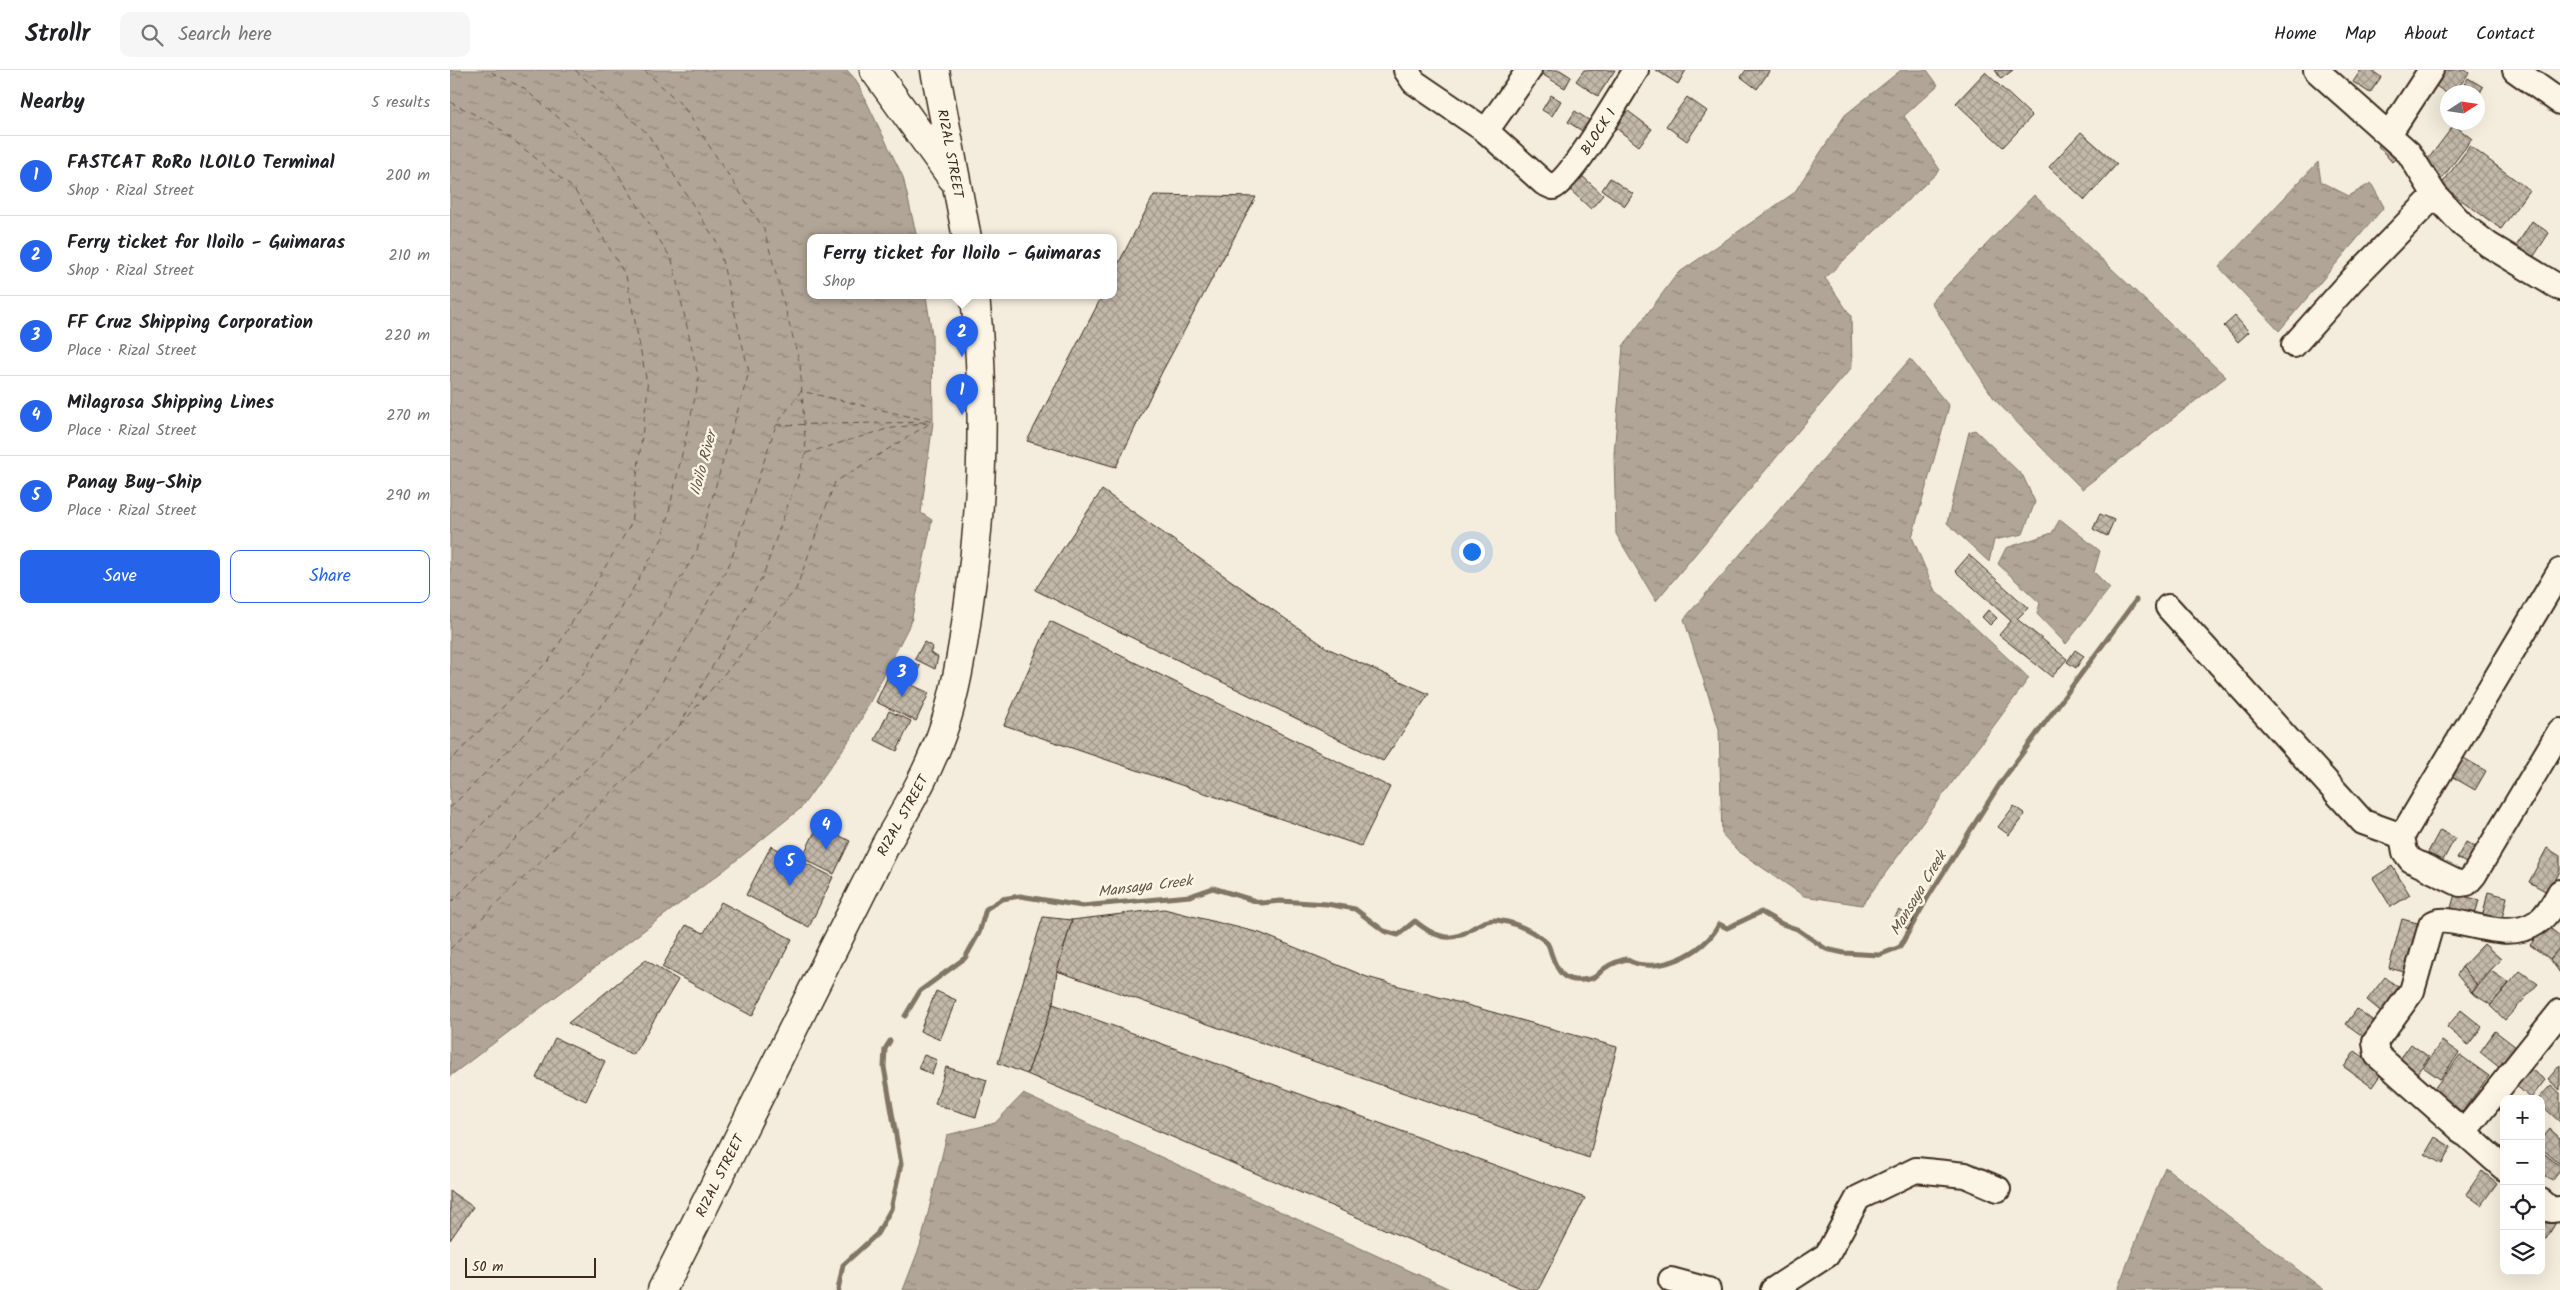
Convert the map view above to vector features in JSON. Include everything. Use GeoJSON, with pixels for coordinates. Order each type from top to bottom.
{"type":"FeatureCollection","features":[{"type":"Feature","properties":{"kind":"main road"},"geometry":{"type":"LineString","coordinates":[[874,70],[957,185]]}},
{"type":"Feature","properties":{"kind":"main road","name":"RIZAL STREET"},"geometry":{"type":"LineString","coordinates":[[935,70],[965,234]]}},
{"type":"Feature","properties":{"kind":"main road","name":"RIZAL STREET"},"geometry":{"type":"LineString","coordinates":[[662,1290],[885,846],[926,775],[945,723],[958,674],[965,636],[977,525],[982,425],[981,350],[975,299]]}},
{"type":"Feature","properties":{"kind":"street"},"geometry":{"type":"LineString","coordinates":[[1406,70],[1414,82],[1486,131],[1529,70]]}},
{"type":"Feature","properties":{"kind":"street","name":"BLOCK 1"},"geometry":{"type":"LineString","coordinates":[[1486,131],[1544,184],[1552,187],[1564,178],[1602,126],[1636,70]]}},
{"type":"Feature","properties":{"kind":"street"},"geometry":{"type":"LineString","coordinates":[[2316,70],[2409,153],[2435,195],[2463,225],[2489,245],[2560,288]]}},
{"type":"Feature","properties":{"kind":"street"},"geometry":{"type":"LineString","coordinates":[[2389,134],[2431,70]]}},
{"type":"Feature","properties":{"kind":"street"},"geometry":{"type":"LineString","coordinates":[[2515,70],[2560,102]]}},
{"type":"Feature","properties":{"kind":"street"},"geometry":{"type":"LineString","coordinates":[[2294,345],[2352,280],[2435,195]]}},
{"type":"Feature","properties":{"kind":"street"},"geometry":{"type":"LineString","coordinates":[[2560,571],[2402,836],[2405,852],[2411,860],[2460,884],[2467,883],[2474,875],[2560,731]]}},
{"type":"Feature","properties":{"kind":"street"},"geometry":{"type":"LineString","coordinates":[[2168,607],[2363,822],[2402,836]]}},
{"type":"Feature","properties":{"kind":"street"},"geometry":{"type":"LineString","coordinates":[[2500,1165],[2377,1055],[2375,1042],[2412,991],[2431,925],[2434,922],[2449,920],[2499,932],[2516,931],[2536,923],[2550,910],[2560,892]]}},
{"type":"Feature","properties":{"kind":"street"},"geometry":{"type":"LineString","coordinates":[[2463,1133],[2553,1037],[2560,1012]]}},
{"type":"Feature","properties":{"kind":"street"},"geometry":{"type":"LineString","coordinates":[[1773,1290],[1827,1255],[1858,1198],[1916,1170],[1965,1175],[1998,1189]]}},
{"type":"Feature","properties":{"kind":"street"},"geometry":{"type":"LineString","coordinates":[[2545,1205],[2551,1210],[2560,1209]]}},
{"type":"Feature","properties":{"kind":"street"},"geometry":{"type":"LineString","coordinates":[[1671,1280],[1708,1290]]}},
{"type":"Feature","properties":{"kind":"water","name":"Iloilo River"},"geometry":{"type":"Polygon","coordinates":[[[450,70],[847,70],[856,80],[903,177],[916,234],[807,234],[807,299],[926,299],[932,335],[933,422],[921,513],[932,520],[911,622],[853,735],[801,808],[723,871],[450,1076],[450,70]]]}},
{"type":"Feature","properties":{"kind":"water"},"geometry":{"type":"Polygon","coordinates":[[[1901,70],[1927,70],[1938,85],[1904,116],[1940,170],[1825,278],[1851,316],[1852,367],[1656,601],[1616,534],[1614,454],[1623,346],[1677,274],[1794,193],[1845,115],[1901,70]]]}},
{"type":"Feature","properties":{"kind":"water"},"geometry":{"type":"Polygon","coordinates":[[[2318,162],[2321,182],[2349,196],[2371,183],[2384,207],[2279,331],[2219,267],[2318,162]]]}},
{"type":"Feature","properties":{"kind":"water"},"geometry":{"type":"Polygon","coordinates":[[[2034,195],[2226,377],[2082,489],[1995,400],[1931,302],[2034,195]]]}},
{"type":"Feature","properties":{"kind":"water"},"geometry":{"type":"Polygon","coordinates":[[[1910,359],[1949,406],[1912,537],[1934,589],[2029,678],[1862,905],[1804,896],[1738,851],[1722,834],[1719,729],[1684,619],[1910,359]]]}},
{"type":"Feature","properties":{"kind":"water"},"geometry":{"type":"Polygon","coordinates":[[[1975,430],[2023,476],[2035,502],[2023,534],[1994,540],[1989,562],[1947,523],[1969,432],[1975,430]]]}},
{"type":"Feature","properties":{"kind":"water"},"geometry":{"type":"Polygon","coordinates":[[[2060,519],[2100,551],[2094,572],[2110,588],[2066,644],[2037,614],[2040,603],[1998,564],[2006,548],[2052,533],[2060,519]]]}},
{"type":"Feature","properties":{"kind":"water"},"geometry":{"type":"Polygon","coordinates":[[[1023,1094],[1452,1290],[903,1290],[920,1246],[947,1135],[995,1123],[1023,1094]]]}},
{"type":"Feature","properties":{"kind":"water"},"geometry":{"type":"Polygon","coordinates":[[[2165,1167],[2324,1290],[2117,1290],[2165,1167]]]}},
{"type":"Feature","properties":{"kind":"building"},"geometry":{"type":"Polygon","coordinates":[[[1542,70],[1560,70],[1571,77],[1565,88],[1540,73],[1542,70]]]}},
{"type":"Feature","properties":{"kind":"building"},"geometry":{"type":"Polygon","coordinates":[[[1584,70],[1615,70],[1598,96],[1576,81],[1584,70]]]}},
{"type":"Feature","properties":{"kind":"building"},"geometry":{"type":"Polygon","coordinates":[[[1656,70],[1686,70],[1678,84],[1656,70]]]}},
{"type":"Feature","properties":{"kind":"building"},"geometry":{"type":"Polygon","coordinates":[[[1746,70],[1770,70],[1757,89],[1741,77],[1746,70]]]}},
{"type":"Feature","properties":{"kind":"building"},"geometry":{"type":"Polygon","coordinates":[[[1995,70],[2013,70],[2001,79],[1995,70]]]}},
{"type":"Feature","properties":{"kind":"building"},"geometry":{"type":"Polygon","coordinates":[[[2361,70],[2371,70],[2381,77],[2370,93],[2353,82],[2361,70]]]}},
{"type":"Feature","properties":{"kind":"building"},"geometry":{"type":"Polygon","coordinates":[[[2438,70],[2465,70],[2469,73],[2460,85],[2440,85],[2440,89],[2430,82],[2438,70]]]}},
{"type":"Feature","properties":{"kind":"building"},"geometry":{"type":"Polygon","coordinates":[[[1985,72],[2032,116],[2003,147],[1956,103],[1985,72]]]}},
{"type":"Feature","properties":{"kind":"building"},"geometry":{"type":"Polygon","coordinates":[[[2468,78],[2480,85],[2464,85],[2468,78]]]}},
{"type":"Feature","properties":{"kind":"building"},"geometry":{"type":"Polygon","coordinates":[[[1551,95],[1561,101],[1552,116],[1542,110],[1551,95]]]}},
{"type":"Feature","properties":{"kind":"building"},"geometry":{"type":"Polygon","coordinates":[[[1687,97],[1707,111],[1687,141],[1666,126],[1687,97]]]}},
{"type":"Feature","properties":{"kind":"building"},"geometry":{"type":"Polygon","coordinates":[[[1624,108],[1652,129],[1639,146],[1612,125],[1624,108]]]}},
{"type":"Feature","properties":{"kind":"building"},"geometry":{"type":"Polygon","coordinates":[[[1575,111],[1593,123],[1587,134],[1568,122],[1575,111]]]}},
{"type":"Feature","properties":{"kind":"building"},"geometry":{"type":"Polygon","coordinates":[[[2450,130],[2460,130],[2472,139],[2440,181],[2422,167],[2450,130]]]}},
{"type":"Feature","properties":{"kind":"building"},"geometry":{"type":"Polygon","coordinates":[[[2081,132],[2117,164],[2085,200],[2049,167],[2081,132]]]}},
{"type":"Feature","properties":{"kind":"building"},"geometry":{"type":"Polygon","coordinates":[[[2389,137],[2402,152],[2392,162],[2378,146],[2389,137]]]}},
{"type":"Feature","properties":{"kind":"building"},"geometry":{"type":"Polygon","coordinates":[[[2470,146],[2529,190],[2501,229],[2441,185],[2470,146]]]}},
{"type":"Feature","properties":{"kind":"building"},"geometry":{"type":"Polygon","coordinates":[[[1580,174],[1603,195],[1591,209],[1567,187],[1580,174]]]}},
{"type":"Feature","properties":{"kind":"building"},"geometry":{"type":"Polygon","coordinates":[[[1610,178],[1633,194],[1625,206],[1602,190],[1610,178]]]}},
{"type":"Feature","properties":{"kind":"building"},"geometry":{"type":"Polygon","coordinates":[[[1154,195],[1256,197],[1162,372],[1116,467],[1027,441],[1100,299],[1117,299],[1117,266],[1154,195]]]}},
{"type":"Feature","properties":{"kind":"building"},"geometry":{"type":"Polygon","coordinates":[[[2532,221],[2549,233],[2532,259],[2515,248],[2532,221]]]}},
{"type":"Feature","properties":{"kind":"building"},"geometry":{"type":"Polygon","coordinates":[[[2235,316],[2249,332],[2238,342],[2224,326],[2235,316]]]}},
{"type":"Feature","properties":{"kind":"building"},"geometry":{"type":"Polygon","coordinates":[[[1102,490],[1327,648],[1429,694],[1383,761],[1035,590],[1102,490]]]}},
{"type":"Feature","properties":{"kind":"building"},"geometry":{"type":"Polygon","coordinates":[[[2100,514],[2114,520],[2107,536],[2093,529],[2100,514]]]}},
{"type":"Feature","properties":{"kind":"building"},"geometry":{"type":"Polygon","coordinates":[[[1969,555],[2028,608],[2017,619],[2067,659],[2052,677],[1999,635],[2011,621],[1955,571],[1969,555]]]}},
{"type":"Feature","properties":{"kind":"building"},"geometry":{"type":"Polygon","coordinates":[[[1988,610],[1997,618],[1990,625],[1982,617],[1988,610]]]}},
{"type":"Feature","properties":{"kind":"building"},"geometry":{"type":"Polygon","coordinates":[[[1050,621],[1390,787],[1361,846],[1004,725],[1050,621]]]}},
{"type":"Feature","properties":{"kind":"building"},"geometry":{"type":"Polygon","coordinates":[[[924,642],[933,647],[930,653],[938,657],[935,669],[915,659],[924,642]]]}},
{"type":"Feature","properties":{"kind":"building"},"geometry":{"type":"Polygon","coordinates":[[[2075,650],[2084,656],[2076,668],[2067,662],[2075,650]]]}},
{"type":"Feature","properties":{"kind":"building"},"geometry":{"type":"Polygon","coordinates":[[[900,656],[920,666],[911,684],[891,674],[900,656]]]}},
{"type":"Feature","properties":{"kind":"building"},"geometry":{"type":"Polygon","coordinates":[[[889,674],[929,693],[916,721],[876,702],[889,674]]]}},
{"type":"Feature","properties":{"kind":"building"},"geometry":{"type":"Polygon","coordinates":[[[889,711],[911,721],[897,751],[875,740],[889,711]]]}},
{"type":"Feature","properties":{"kind":"building"},"geometry":{"type":"Polygon","coordinates":[[[2462,757],[2486,771],[2475,790],[2451,776],[2462,757]]]}},
{"type":"Feature","properties":{"kind":"building"},"geometry":{"type":"Polygon","coordinates":[[[2014,806],[2025,814],[2009,835],[1998,827],[2014,806]]]}},
{"type":"Feature","properties":{"kind":"building"},"geometry":{"type":"Polygon","coordinates":[[[818,825],[850,841],[834,874],[802,858],[818,825]]]}},
{"type":"Feature","properties":{"kind":"building"},"geometry":{"type":"Polygon","coordinates":[[[2440,830],[2455,838],[2441,864],[2426,856],[2440,830]]]}},
{"type":"Feature","properties":{"kind":"building"},"geometry":{"type":"Polygon","coordinates":[[[2466,842],[2479,849],[2470,865],[2457,858],[2466,842]]]}},
{"type":"Feature","properties":{"kind":"building"},"geometry":{"type":"Polygon","coordinates":[[[771,846],[833,877],[809,927],[746,895],[771,846]]]}},
{"type":"Feature","properties":{"kind":"building"},"geometry":{"type":"Polygon","coordinates":[[[2547,848],[2560,856],[2560,871],[2549,893],[2529,882],[2547,848]]]}},
{"type":"Feature","properties":{"kind":"building"},"geometry":{"type":"Polygon","coordinates":[[[2392,866],[2410,895],[2391,907],[2373,878],[2392,866]]]}},
{"type":"Feature","properties":{"kind":"building"},"geometry":{"type":"Polygon","coordinates":[[[2488,892],[2507,897],[2501,923],[2482,918],[2488,892]]]}},
{"type":"Feature","properties":{"kind":"building"},"geometry":{"type":"Polygon","coordinates":[[[2455,894],[2479,900],[2473,922],[2449,915],[2455,894]]]}},
{"type":"Feature","properties":{"kind":"building"},"geometry":{"type":"Polygon","coordinates":[[[721,902],[792,939],[752,1016],[662,967],[686,925],[704,933],[721,902]]]}},
{"type":"Feature","properties":{"kind":"building"},"geometry":{"type":"Polygon","coordinates":[[[1164,909],[1260,933],[1367,977],[1617,1047],[1589,1158],[1057,971],[1072,920],[1164,909]]]}},
{"type":"Feature","properties":{"kind":"building"},"geometry":{"type":"Polygon","coordinates":[[[1899,910],[1914,919],[1908,929],[1893,920],[1899,910]]]}},
{"type":"Feature","properties":{"kind":"building"},"geometry":{"type":"Polygon","coordinates":[[[1043,917],[1072,920],[1057,971],[1053,1004],[1027,1074],[998,1063],[1043,917]]]}},
{"type":"Feature","properties":{"kind":"building"},"geometry":{"type":"Polygon","coordinates":[[[2402,919],[2425,925],[2412,974],[2389,968],[2402,919]]]}},
{"type":"Feature","properties":{"kind":"building"},"geometry":{"type":"Polygon","coordinates":[[[2546,925],[2560,936],[2560,947],[2550,959],[2530,945],[2546,925]]]}},
{"type":"Feature","properties":{"kind":"building"},"geometry":{"type":"Polygon","coordinates":[[[2484,944],[2501,959],[2477,985],[2462,967],[2484,944]]]}},
{"type":"Feature","properties":{"kind":"building"},"geometry":{"type":"Polygon","coordinates":[[[2560,947],[2560,973],[2550,959],[2560,947]]]}},
{"type":"Feature","properties":{"kind":"building"},"geometry":{"type":"Polygon","coordinates":[[[646,960],[678,980],[633,1055],[568,1023],[646,960]]]}},
{"type":"Feature","properties":{"kind":"building"},"geometry":{"type":"Polygon","coordinates":[[[2462,967],[2477,985],[2472,993],[2457,975],[2462,967]]]}},
{"type":"Feature","properties":{"kind":"building"},"geometry":{"type":"Polygon","coordinates":[[[2491,971],[2509,983],[2491,1005],[2472,993],[2491,971]]]}},
{"type":"Feature","properties":{"kind":"building"},"geometry":{"type":"Polygon","coordinates":[[[2520,971],[2538,984],[2505,1020],[2490,1006],[2520,971]]]}},
{"type":"Feature","properties":{"kind":"building"},"geometry":{"type":"Polygon","coordinates":[[[2385,977],[2403,991],[2384,1014],[2367,1000],[2385,977]]]}},
{"type":"Feature","properties":{"kind":"building"},"geometry":{"type":"Polygon","coordinates":[[[936,991],[956,1000],[940,1040],[920,1031],[936,991]]]}},
{"type":"Feature","properties":{"kind":"building"},"geometry":{"type":"Polygon","coordinates":[[[1053,1004],[1585,1198],[1538,1290],[1525,1290],[1027,1074],[1053,1004]]]}},
{"type":"Feature","properties":{"kind":"building"},"geometry":{"type":"Polygon","coordinates":[[[2357,1009],[2375,1022],[2364,1037],[2346,1024],[2357,1009]]]}},
{"type":"Feature","properties":{"kind":"building"},"geometry":{"type":"Polygon","coordinates":[[[2461,1010],[2482,1027],[2468,1045],[2447,1027],[2461,1010]]]}},
{"type":"Feature","properties":{"kind":"building"},"geometry":{"type":"Polygon","coordinates":[[[2495,1031],[2516,1047],[2500,1068],[2480,1052],[2495,1031]]]}},
{"type":"Feature","properties":{"kind":"building"},"geometry":{"type":"Polygon","coordinates":[[[555,1038],[605,1061],[586,1101],[536,1078],[555,1038]]]}},
{"type":"Feature","properties":{"kind":"building"},"geometry":{"type":"Polygon","coordinates":[[[2442,1041],[2459,1053],[2440,1079],[2423,1067],[2442,1041]]]}},
{"type":"Feature","properties":{"kind":"building"},"geometry":{"type":"Polygon","coordinates":[[[2411,1044],[2429,1057],[2417,1073],[2400,1059],[2411,1044]]]}},
{"type":"Feature","properties":{"kind":"building"},"geometry":{"type":"Polygon","coordinates":[[[2355,1051],[2383,1071],[2372,1087],[2344,1067],[2355,1051]]]}},
{"type":"Feature","properties":{"kind":"building"},"geometry":{"type":"Polygon","coordinates":[[[924,1055],[937,1060],[932,1074],[918,1068],[924,1055]]]}},
{"type":"Feature","properties":{"kind":"building"},"geometry":{"type":"Polygon","coordinates":[[[2460,1055],[2489,1076],[2462,1112],[2433,1090],[2460,1055]]]}},
{"type":"Feature","properties":{"kind":"building"},"geometry":{"type":"Polygon","coordinates":[[[2560,1065],[2560,1090],[2548,1079],[2560,1065]]]}},
{"type":"Feature","properties":{"kind":"building"},"geometry":{"type":"Polygon","coordinates":[[[946,1067],[987,1080],[976,1117],[935,1104],[946,1067]]]}},
{"type":"Feature","properties":{"kind":"building"},"geometry":{"type":"Polygon","coordinates":[[[2528,1067],[2545,1080],[2533,1095],[2527,1095],[2514,1084],[2528,1067]]]}},
{"type":"Feature","properties":{"kind":"building"},"geometry":{"type":"Polygon","coordinates":[[[2551,1085],[2560,1093],[2560,1122],[2545,1109],[2545,1095],[2542,1095],[2551,1085]]]}},
{"type":"Feature","properties":{"kind":"building"},"geometry":{"type":"Polygon","coordinates":[[[2550,1129],[2560,1138],[2560,1164],[2545,1151],[2545,1135],[2550,1129]]]}},
{"type":"Feature","properties":{"kind":"building"},"geometry":{"type":"Polygon","coordinates":[[[2435,1137],[2451,1147],[2442,1164],[2425,1154],[2435,1137]]]}},
{"type":"Feature","properties":{"kind":"building"},"geometry":{"type":"Polygon","coordinates":[[[2545,1154],[2560,1166],[2560,1171],[2552,1181],[2545,1176],[2545,1154]]]}},
{"type":"Feature","properties":{"kind":"building"},"geometry":{"type":"Polygon","coordinates":[[[2482,1171],[2497,1183],[2481,1205],[2466,1194],[2482,1171]]]}},
{"type":"Feature","properties":{"kind":"building"},"geometry":{"type":"Polygon","coordinates":[[[450,1191],[473,1207],[450,1240],[450,1191]]]}},
{"type":"Feature","properties":{"kind":"building"},"geometry":{"type":"Polygon","coordinates":[[[2545,1216],[2558,1219],[2546,1239],[2545,1216]]]}},
{"type":"Feature","properties":{"kind":"waterway","name":"Mansaya Creek"},"geometry":{"type":"LineString","coordinates":[[905,1016],[920,991],[965,958],[979,933],[986,909],[1002,899],[1020,896],[1082,906],[1190,896],[1213,888],[1262,903],[1280,901],[1327,904],[1355,909],[1384,931],[1398,935],[1415,921],[1431,932],[1444,937],[1464,933],[1481,923],[1491,920],[1502,921],[1526,929],[1543,939],[1547,943],[1560,972],[1568,979],[1574,980],[1592,978],[1607,967],[1626,959],[1638,964],[1651,965],[1678,959],[1692,953],[1703,944],[1719,924],[1727,928],[1761,912],[1782,924],[1797,929],[1826,949],[1844,953],[1879,955],[1900,947],[1928,897],[2001,782],[2136,600]]}},
{"type":"Feature","properties":{"kind":"waterway","name":"Mansaya Creek"},"geometry":{"type":"LineString","coordinates":[[838,1290],[843,1265],[877,1234],[891,1209],[901,1164],[884,1067],[885,1049],[890,1041]]}},
{"type":"Feature","properties":{"kind":"ferry route"},"geometry":{"type":"LineString","coordinates":[[450,808],[582,676],[663,537],[699,380],[672,260],[610,161],[523,88],[487,70]]}},
{"type":"Feature","properties":{"kind":"ferry route"},"geometry":{"type":"LineString","coordinates":[[450,856],[614,693],[697,550],[749,372],[718,244],[647,133],[575,70]]}},
{"type":"Feature","properties":{"kind":"ferry route"},"geometry":{"type":"LineString","coordinates":[[644,70],[683,106],[764,229],[800,364],[806,453],[763,576],[678,728]]}},
{"type":"Feature","properties":{"kind":"ferry route"},"geometry":{"type":"LineString","coordinates":[[450,102],[492,123],[574,189],[626,276],[648,388],[631,524],[550,659],[450,761]]}},
{"type":"Feature","properties":{"kind":"ferry route"},"geometry":{"type":"LineString","coordinates":[[450,903],[646,710],[730,563],[776,425],[801,391],[933,422]]}},
{"type":"Feature","properties":{"kind":"ferry route"},"geometry":{"type":"LineString","coordinates":[[776,425],[930,422]]}},
{"type":"Feature","properties":{"kind":"ferry route"},"geometry":{"type":"LineString","coordinates":[[681,725],[796,589],[835,482],[932,422]]}},
{"type":"Feature","properties":{"kind":"ferry route"},"geometry":{"type":"LineString","coordinates":[[806,453],[887,429],[927,423]]}},
{"type":"Feature","properties":{"kind":"ferry route"},"geometry":{"type":"LineString","coordinates":[[450,949],[678,728]]}},
{"type":"Feature","properties":{"kind":"place","name":"Ferry ticket for Iloilo - Guimaras"},"geometry":{"type":"Point","coordinates":[962,357]}},
{"type":"Feature","properties":{"kind":"place","name":"FASTCAT RoRo ILOILO Terminal"},"geometry":{"type":"Point","coordinates":[962,415]}},
{"type":"Feature","properties":{"kind":"place","name":"FF Cruz Shipping Corporation"},"geometry":{"type":"Point","coordinates":[902,697]}},
{"type":"Feature","properties":{"kind":"place","name":"Milagrosa Shipping Lines"},"geometry":{"type":"Point","coordinates":[826,850]}},
{"type":"Feature","properties":{"kind":"place","name":"Panay Buy-Ship"},"geometry":{"type":"Point","coordinates":[790,886]}}]}
